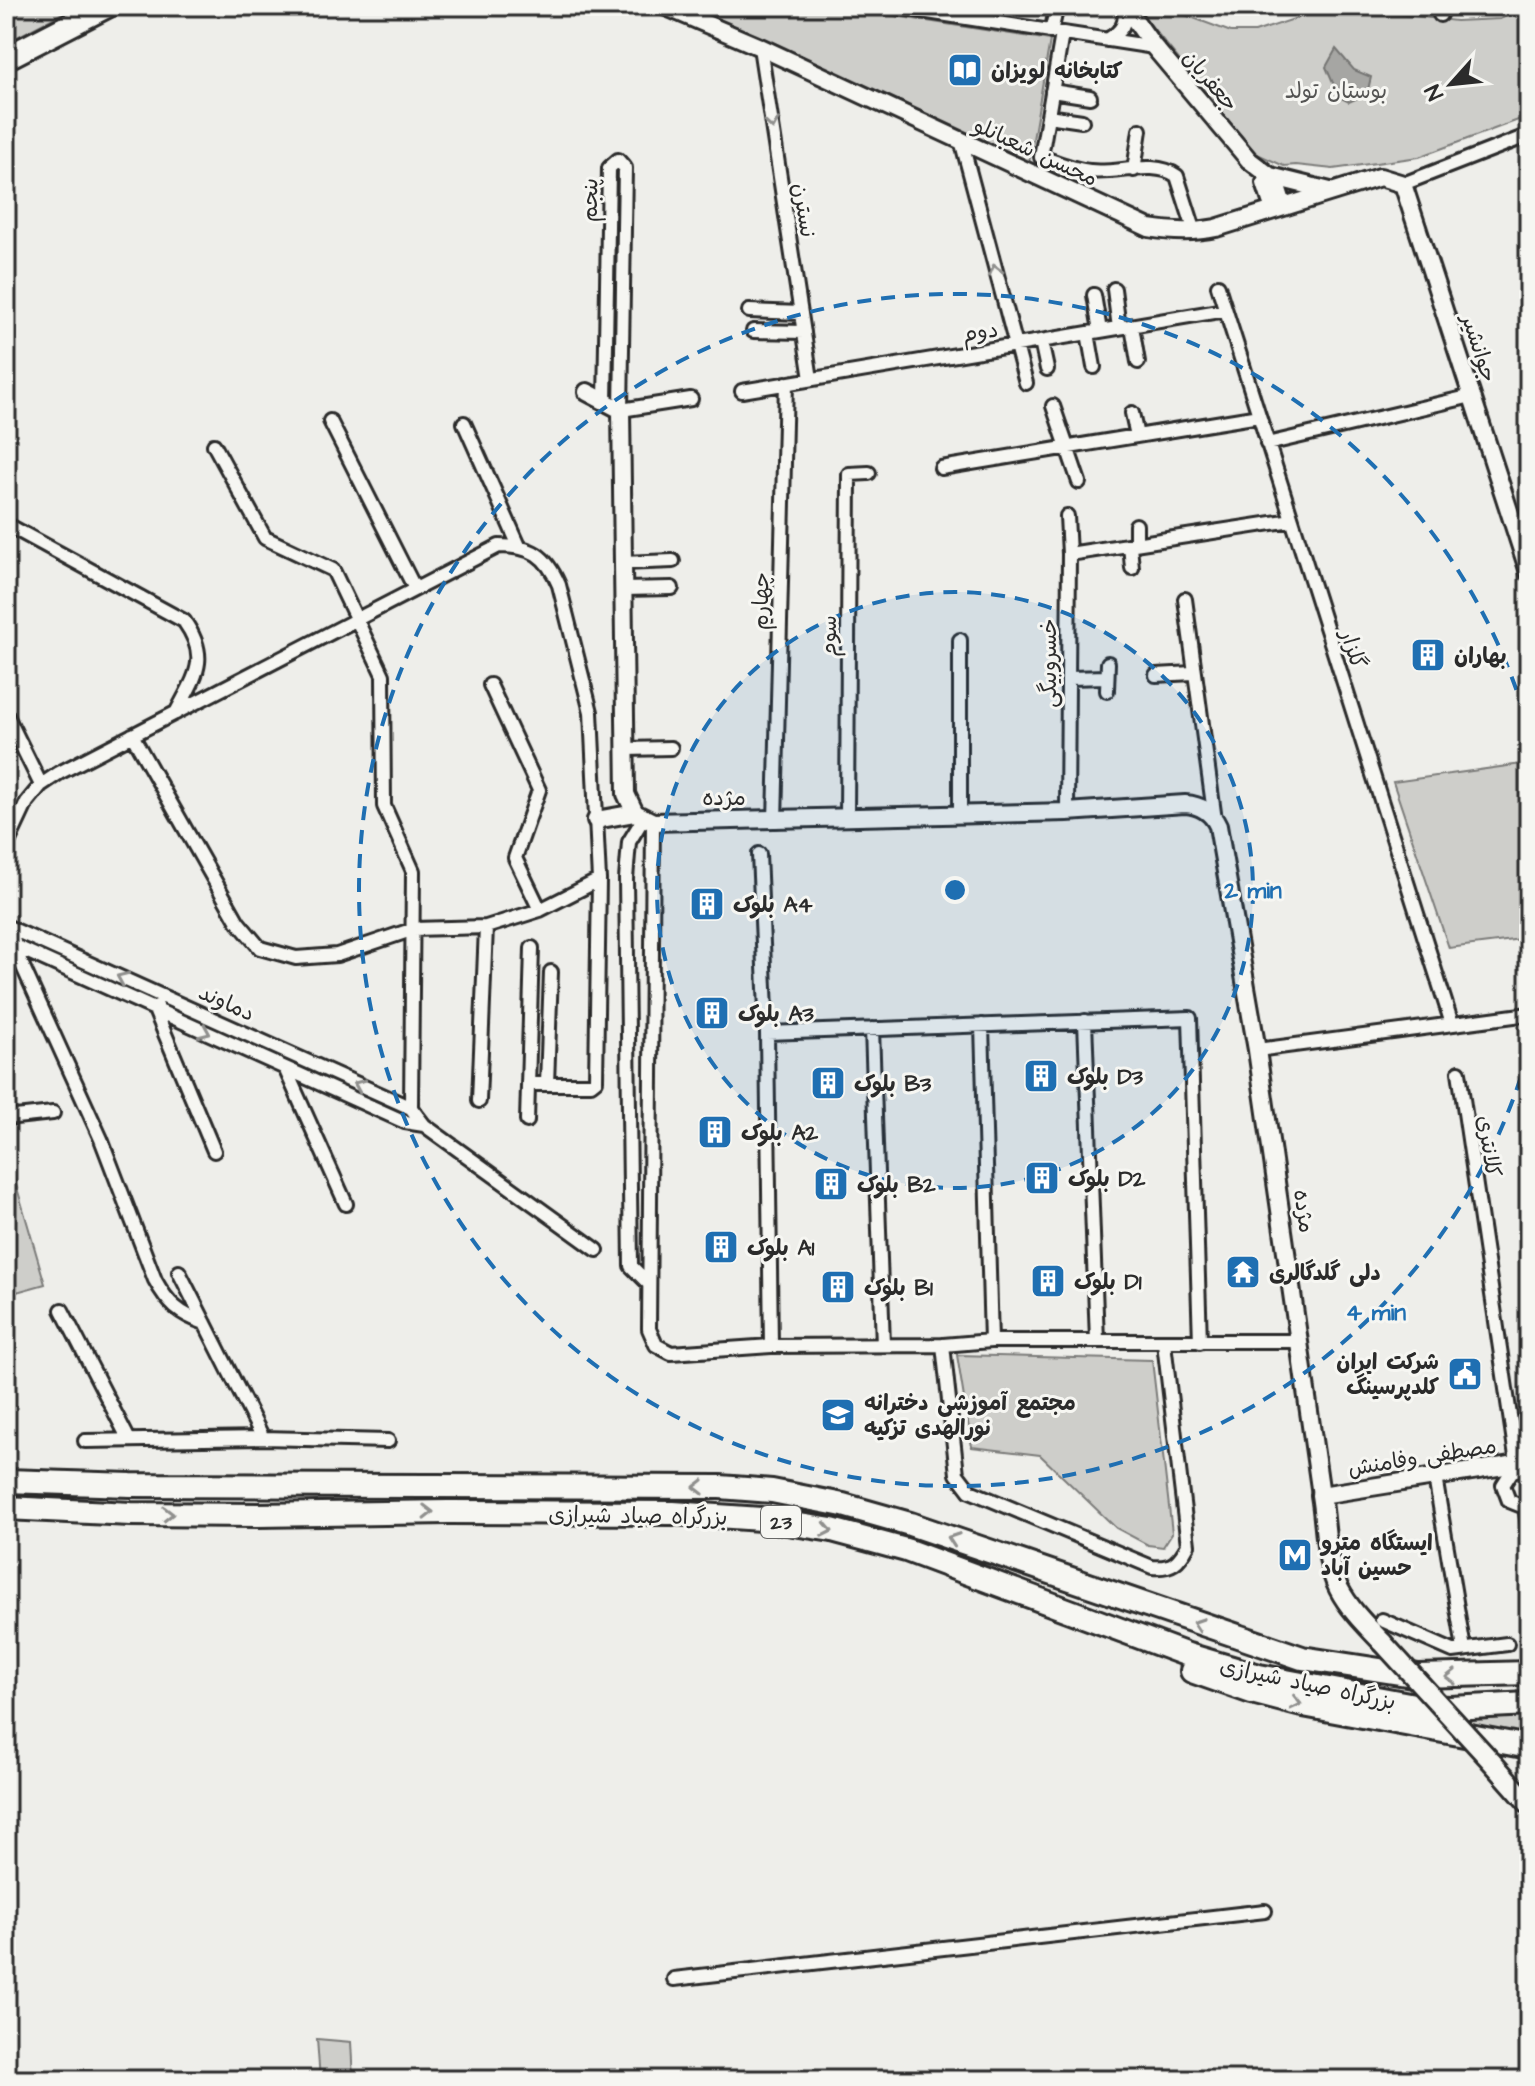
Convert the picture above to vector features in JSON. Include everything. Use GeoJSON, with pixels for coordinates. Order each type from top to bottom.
{"type":"FeatureCollection","features":[{"type":"Feature","properties":{"kind":"highway"},"geometry":{"type":"LineString","coordinates":[[6,58],[107,6]]}},
{"type":"Feature","properties":{"kind":"highway","name":"بزرگراه صیاد شیرازی"},"geometry":{"type":"LineString","coordinates":[[6,1481],[131,1485],[705,1487],[772,1491],[843,1505],[910,1524],[1302,1658],[1419,1676],[1529,1673]]}},
{"type":"Feature","properties":{"kind":"highway","name":"بزرگراه صیاد شیرازی"},"geometry":{"type":"LineString","coordinates":[[6,1508],[131,1514],[673,1513],[761,1519],[832,1530],[906,1550],[1095,1622],[1259,1676],[1425,1707],[1529,1704]]}},
{"type":"Feature","properties":{"kind":"highway"},"geometry":{"type":"LineString","coordinates":[[6,1516],[131,1514]]}},
{"type":"Feature","properties":{"kind":"highway"},"geometry":{"type":"LineString","coordinates":[[1095,1622],[1180,1667],[1252,1692],[1298,1704],[1529,1747]]}},
{"type":"Feature","properties":{"kind":"main road","name":"محسن شعبانلو"},"geometry":{"type":"LineString","coordinates":[[664,6],[760,47],[1149,228],[1174,233],[1195,232],[1380,177],[1403,184]]}},
{"type":"Feature","properties":{"kind":"main road","name":"جعفریان"},"geometry":{"type":"LineString","coordinates":[[1125,6],[1154,47],[1249,160],[1270,176]]}},
{"type":"Feature","properties":{"kind":"main road"},"geometry":{"type":"LineString","coordinates":[[1270,176],[1331,191]]}},
{"type":"Feature","properties":{"kind":"main road"},"geometry":{"type":"LineString","coordinates":[[1270,176],[1275,180],[1282,202],[1278,208]]}},
{"type":"Feature","properties":{"kind":"main road","name":"جوانشیر"},"geometry":{"type":"LineString","coordinates":[[1403,184],[1472,396],[1523,533],[1529,572]]}},
{"type":"Feature","properties":{"kind":"main road"},"geometry":{"type":"LineString","coordinates":[[587,392],[621,410],[626,794],[644,818]]}},
{"type":"Feature","properties":{"kind":"main road","name":"مژده"},"geometry":{"type":"LineString","coordinates":[[596,820],[775,821],[1067,812],[1185,804],[1202,808],[1215,820],[1257,1050],[1321,1495],[1338,1586],[1353,1611],[1529,1804]]}},
{"type":"Feature","properties":{"kind":"main road","name":"مصطفی وفامنش"},"geometry":{"type":"LineString","coordinates":[[1321,1495],[1499,1466],[1525,1465]]}},
{"type":"Feature","properties":{"kind":"street"},"geometry":{"type":"LineString","coordinates":[[889,6],[951,11],[1057,33],[1154,47]]}},
{"type":"Feature","properties":{"kind":"street"},"geometry":{"type":"LineString","coordinates":[[1057,6],[1052,91],[1041,157],[1090,171],[1170,171],[1177,176],[1195,232]]}},
{"type":"Feature","properties":{"kind":"street"},"geometry":{"type":"LineString","coordinates":[[1107,40],[1124,26],[1125,6]]}},
{"type":"Feature","properties":{"kind":"street","name":"نسترن"},"geometry":{"type":"LineString","coordinates":[[760,47],[811,379]]}},
{"type":"Feature","properties":{"kind":"street"},"geometry":{"type":"LineString","coordinates":[[1052,91],[1090,97]]}},
{"type":"Feature","properties":{"kind":"street"},"geometry":{"type":"LineString","coordinates":[[1048,116],[1082,121]]}},
{"type":"Feature","properties":{"kind":"street"},"geometry":{"type":"LineString","coordinates":[[1134,170],[1140,130]]}},
{"type":"Feature","properties":{"kind":"street"},"geometry":{"type":"LineString","coordinates":[[1403,184],[1529,135]]}},
{"type":"Feature","properties":{"kind":"street"},"geometry":{"type":"LineString","coordinates":[[961,140],[1026,383]]}},
{"type":"Feature","properties":{"kind":"street","name":"پنجم"},"geometry":{"type":"LineString","coordinates":[[605,402],[609,168],[618,160],[625,168],[621,410]]}},
{"type":"Feature","properties":{"kind":"street","name":"گلزار"},"geometry":{"type":"LineString","coordinates":[[1218,286],[1452,1024]]}},
{"type":"Feature","properties":{"kind":"street"},"geometry":{"type":"LineString","coordinates":[[1114,289],[1138,362]]}},
{"type":"Feature","properties":{"kind":"street"},"geometry":{"type":"LineString","coordinates":[[1094,295],[1094,367]]}},
{"type":"Feature","properties":{"kind":"street","name":"دوم"},"geometry":{"type":"LineString","coordinates":[[742,391],[1225,310]]}},
{"type":"Feature","properties":{"kind":"street"},"geometry":{"type":"LineString","coordinates":[[749,311],[801,313]]}},
{"type":"Feature","properties":{"kind":"street"},"geometry":{"type":"LineString","coordinates":[[753,331],[804,332]]}},
{"type":"Feature","properties":{"kind":"street"},"geometry":{"type":"LineString","coordinates":[[1041,341],[1047,369]]}},
{"type":"Feature","properties":{"kind":"street","name":"چهارم"},"geometry":{"type":"LineString","coordinates":[[775,821],[786,383]]}},
{"type":"Feature","properties":{"kind":"street"},"geometry":{"type":"LineString","coordinates":[[1267,444],[1472,396]]}},
{"type":"Feature","properties":{"kind":"street"},"geometry":{"type":"LineString","coordinates":[[621,410],[691,399]]}},
{"type":"Feature","properties":{"kind":"street"},"geometry":{"type":"LineString","coordinates":[[1053,406],[1079,482]]}},
{"type":"Feature","properties":{"kind":"street"},"geometry":{"type":"LineString","coordinates":[[1132,413],[1137,436]]}},
{"type":"Feature","properties":{"kind":"street"},"geometry":{"type":"LineString","coordinates":[[941,468],[1259,416]]}},
{"type":"Feature","properties":{"kind":"street"},"geometry":{"type":"LineString","coordinates":[[330,421],[415,589]]}},
{"type":"Feature","properties":{"kind":"street"},"geometry":{"type":"LineString","coordinates":[[464,423],[519,546]]}},
{"type":"Feature","properties":{"kind":"street"},"geometry":{"type":"LineString","coordinates":[[214,445],[265,538],[333,570],[383,675],[384,806],[413,871],[411,1108]]}},
{"type":"Feature","properties":{"kind":"street","name":"سوم"},"geometry":{"type":"LineString","coordinates":[[847,818],[849,474],[869,473]]}},
{"type":"Feature","properties":{"kind":"street","name":"خسروبیگی"},"geometry":{"type":"LineString","coordinates":[[1067,516],[1067,812]]}},
{"type":"Feature","properties":{"kind":"street"},"geometry":{"type":"LineString","coordinates":[[1069,554],[1292,520]]}},
{"type":"Feature","properties":{"kind":"street"},"geometry":{"type":"LineString","coordinates":[[6,524],[184,621],[196,637],[199,657],[195,676],[176,713]]}},
{"type":"Feature","properties":{"kind":"street"},"geometry":{"type":"LineString","coordinates":[[1132,568],[1136,525]]}},
{"type":"Feature","properties":{"kind":"street"},"geometry":{"type":"LineString","coordinates":[[6,847],[27,802],[41,785],[499,546],[519,546],[537,553],[551,567],[559,585],[591,712],[599,880],[596,1080],[591,1084],[528,1084]]}},
{"type":"Feature","properties":{"kind":"street"},"geometry":{"type":"LineString","coordinates":[[623,563],[673,561]]}},
{"type":"Feature","properties":{"kind":"street"},"geometry":{"type":"LineString","coordinates":[[623,589],[672,588]]}},
{"type":"Feature","properties":{"kind":"street","name":"مژده"},"geometry":{"type":"LineString","coordinates":[[1185,599],[1215,820]]}},
{"type":"Feature","properties":{"kind":"street"},"geometry":{"type":"LineString","coordinates":[[960,640],[960,815]]}},
{"type":"Feature","properties":{"kind":"street"},"geometry":{"type":"LineString","coordinates":[[1069,678],[1107,670],[1107,691]]}},
{"type":"Feature","properties":{"kind":"street"},"geometry":{"type":"LineString","coordinates":[[1156,675],[1193,673]]}},
{"type":"Feature","properties":{"kind":"street"},"geometry":{"type":"LineString","coordinates":[[490,685],[539,790],[515,858],[540,910]]}},
{"type":"Feature","properties":{"kind":"street"},"geometry":{"type":"LineString","coordinates":[[6,714],[41,785]]}},
{"type":"Feature","properties":{"kind":"street"},"geometry":{"type":"LineString","coordinates":[[132,735],[238,922],[260,948],[296,958],[337,955],[414,929],[486,927],[540,910],[599,880]]}},
{"type":"Feature","properties":{"kind":"street"},"geometry":{"type":"LineString","coordinates":[[626,749],[671,748]]}},
{"type":"Feature","properties":{"kind":"street"},"geometry":{"type":"LineString","coordinates":[[644,818],[629,842],[626,879],[631,1266],[649,1284]]}},
{"type":"Feature","properties":{"kind":"street"},"geometry":{"type":"LineString","coordinates":[[644,818],[649,1329],[656,1345],[671,1353],[771,1346],[943,1345],[991,1341],[1300,1341]]}},
{"type":"Feature","properties":{"kind":"street"},"geometry":{"type":"LineString","coordinates":[[759,854],[767,1033],[771,1346]]}},
{"type":"Feature","properties":{"kind":"street","name":"دماوند"},"geometry":{"type":"LineString","coordinates":[[6,926],[411,1108],[424,1125],[597,1250]]}},
{"type":"Feature","properties":{"kind":"street"},"geometry":{"type":"LineString","coordinates":[[479,1101],[486,927]]}},
{"type":"Feature","properties":{"kind":"street"},"geometry":{"type":"LineString","coordinates":[[19,932],[9,944],[101,1139],[155,1280],[166,1300],[182,1315],[205,1323]]}},
{"type":"Feature","properties":{"kind":"street","name":"دماوند"},"geometry":{"type":"LineString","coordinates":[[9,944],[405,1122],[424,1125]]}},
{"type":"Feature","properties":{"kind":"street"},"geometry":{"type":"LineString","coordinates":[[527,1121],[532,948]]}},
{"type":"Feature","properties":{"kind":"street"},"geometry":{"type":"LineString","coordinates":[[547,1084],[551,972]]}},
{"type":"Feature","properties":{"kind":"street"},"geometry":{"type":"LineString","coordinates":[[162,996],[155,1010],[214,1151]]}},
{"type":"Feature","properties":{"kind":"street"},"geometry":{"type":"LineString","coordinates":[[1257,1050],[1529,1014]]}},
{"type":"Feature","properties":{"kind":"street"},"geometry":{"type":"LineString","coordinates":[[767,1033],[1190,1018],[1200,1342]]}},
{"type":"Feature","properties":{"kind":"street"},"geometry":{"type":"LineString","coordinates":[[1085,1021],[1097,1340]]}},
{"type":"Feature","properties":{"kind":"street"},"geometry":{"type":"LineString","coordinates":[[982,1025],[991,1341]]}},
{"type":"Feature","properties":{"kind":"street"},"geometry":{"type":"LineString","coordinates":[[872,1029],[883,1345]]}},
{"type":"Feature","properties":{"kind":"street"},"geometry":{"type":"LineString","coordinates":[[285,1068],[346,1204]]}},
{"type":"Feature","properties":{"kind":"street","name":"کلانتری"},"geometry":{"type":"LineString","coordinates":[[1459,1072],[1525,1465]]}},
{"type":"Feature","properties":{"kind":"street"},"geometry":{"type":"LineString","coordinates":[[6,1118],[53,1113]]}},
{"type":"Feature","properties":{"kind":"street"},"geometry":{"type":"LineString","coordinates":[[179,1272],[263,1438]]}},
{"type":"Feature","properties":{"kind":"street"},"geometry":{"type":"LineString","coordinates":[[62,1310],[129,1440]]}},
{"type":"Feature","properties":{"kind":"street"},"geometry":{"type":"LineString","coordinates":[[943,1345],[957,1474],[963,1485],[970,1491],[1152,1567],[1166,1568],[1179,1561],[1188,1545],[1164,1343]]}},
{"type":"Feature","properties":{"kind":"street"},"geometry":{"type":"LineString","coordinates":[[85,1441],[263,1438],[388,1441]]}},
{"type":"Feature","properties":{"kind":"street"},"geometry":{"type":"LineString","coordinates":[[1503,1485],[1512,1471],[1525,1465]]}},
{"type":"Feature","properties":{"kind":"street"},"geometry":{"type":"LineString","coordinates":[[1499,1466],[1503,1491],[1509,1501],[1527,1504],[1529,1533]]}},
{"type":"Feature","properties":{"kind":"street"},"geometry":{"type":"LineString","coordinates":[[1435,1477],[1464,1649]]}},
{"type":"Feature","properties":{"kind":"street"},"geometry":{"type":"LineString","coordinates":[[1382,1620],[1453,1651],[1507,1644]]}},
{"type":"Feature","properties":{"kind":"street"},"geometry":{"type":"LineString","coordinates":[[674,1979],[1265,1911]]}},
{"type":"Feature","properties":{"kind":"green space"},"geometry":{"type":"Polygon","coordinates":[[[13,6],[76,6],[6,43],[6,10],[13,6]]]}},
{"type":"Feature","properties":{"kind":"green space"},"geometry":{"type":"Polygon","coordinates":[[[684,6],[830,6],[1050,40],[1029,163],[857,82],[684,6]]]}},
{"type":"Feature","properties":{"kind":"green space","name":"بوستان تولد"},"geometry":{"type":"Polygon","coordinates":[[[1135,6],[1161,6],[1231,32],[1255,32],[1315,12],[1363,10],[1456,21],[1500,19],[1529,6],[1529,116],[1419,157],[1333,169],[1284,166],[1255,153],[1135,6]]]}},
{"type":"Feature","properties":{"kind":"green space"},"geometry":{"type":"Polygon","coordinates":[[[1529,763],[1529,938],[1449,948],[1393,782],[1529,763]]]}},
{"type":"Feature","properties":{"kind":"green space"},"geometry":{"type":"Polygon","coordinates":[[[6,1150],[45,1284],[6,1295],[6,1150]]]}},
{"type":"Feature","properties":{"kind":"green space"},"geometry":{"type":"Polygon","coordinates":[[[957,1355],[1152,1360],[1172,1533],[1163,1547],[1148,1545],[1116,1528],[1040,1455],[972,1447],[957,1355]]]}},
{"type":"Feature","properties":{"kind":"green space"},"geometry":{"type":"Polygon","coordinates":[[[1529,1713],[1529,1740],[1515,1732],[1476,1735],[1458,1716],[1529,1713]]]}},
{"type":"Feature","properties":{"kind":"green space"},"geometry":{"type":"Polygon","coordinates":[[[317,2039],[351,2042],[353,2080],[320,2080],[317,2039]]]}},
{"type":"Feature","properties":{"kind":"shaded area"},"geometry":{"type":"Polygon","coordinates":[[[1336,49],[1354,70],[1371,77],[1367,94],[1349,102],[1339,97],[1326,67],[1336,49]]]}},
{"type":"Feature","properties":{"kind":"place","name":"کتابخانه لویزان"},"geometry":{"type":"Point","coordinates":[965,70]}},
{"type":"Feature","properties":{"kind":"place","name":"بهاران"},"geometry":{"type":"Point","coordinates":[1428,655]}},
{"type":"Feature","properties":{"kind":"place","name":"بلوک A4"},"geometry":{"type":"Point","coordinates":[707,904]}},
{"type":"Feature","properties":{"kind":"place","name":"بلوک A3"},"geometry":{"type":"Point","coordinates":[712,1013]}},
{"type":"Feature","properties":{"kind":"place","name":"بلوک D3"},"geometry":{"type":"Point","coordinates":[1041,1076]}},
{"type":"Feature","properties":{"kind":"place","name":"بلوک B3"},"geometry":{"type":"Point","coordinates":[828,1083]}},
{"type":"Feature","properties":{"kind":"place","name":"بلوک A2"},"geometry":{"type":"Point","coordinates":[715,1132]}},
{"type":"Feature","properties":{"kind":"place","name":"بلوک D2"},"geometry":{"type":"Point","coordinates":[1042,1178]}},
{"type":"Feature","properties":{"kind":"place","name":"بلوک B2"},"geometry":{"type":"Point","coordinates":[831,1184]}},
{"type":"Feature","properties":{"kind":"place","name":"بلوک A1"},"geometry":{"type":"Point","coordinates":[721,1247]}},
{"type":"Feature","properties":{"kind":"place","name":"دلی گلدگالری"},"geometry":{"type":"Point","coordinates":[1243,1272]}},
{"type":"Feature","properties":{"kind":"place","name":"بلوک D1"},"geometry":{"type":"Point","coordinates":[1048,1281]}},
{"type":"Feature","properties":{"kind":"place","name":"بلوک B1"},"geometry":{"type":"Point","coordinates":[838,1287]}},
{"type":"Feature","properties":{"kind":"place","name":"شرکت ایران کلدپرسینگ"},"geometry":{"type":"Point","coordinates":[1465,1374]}},
{"type":"Feature","properties":{"kind":"place","name":"مجتمع آموزشی دخترانه نورالهدی تزکیه"},"geometry":{"type":"Point","coordinates":[838,1415]}},
{"type":"Feature","properties":{"kind":"place","name":"ایستگاه مترو حسین آباد"},"geometry":{"type":"Point","coordinates":[1295,1555]}}]}
